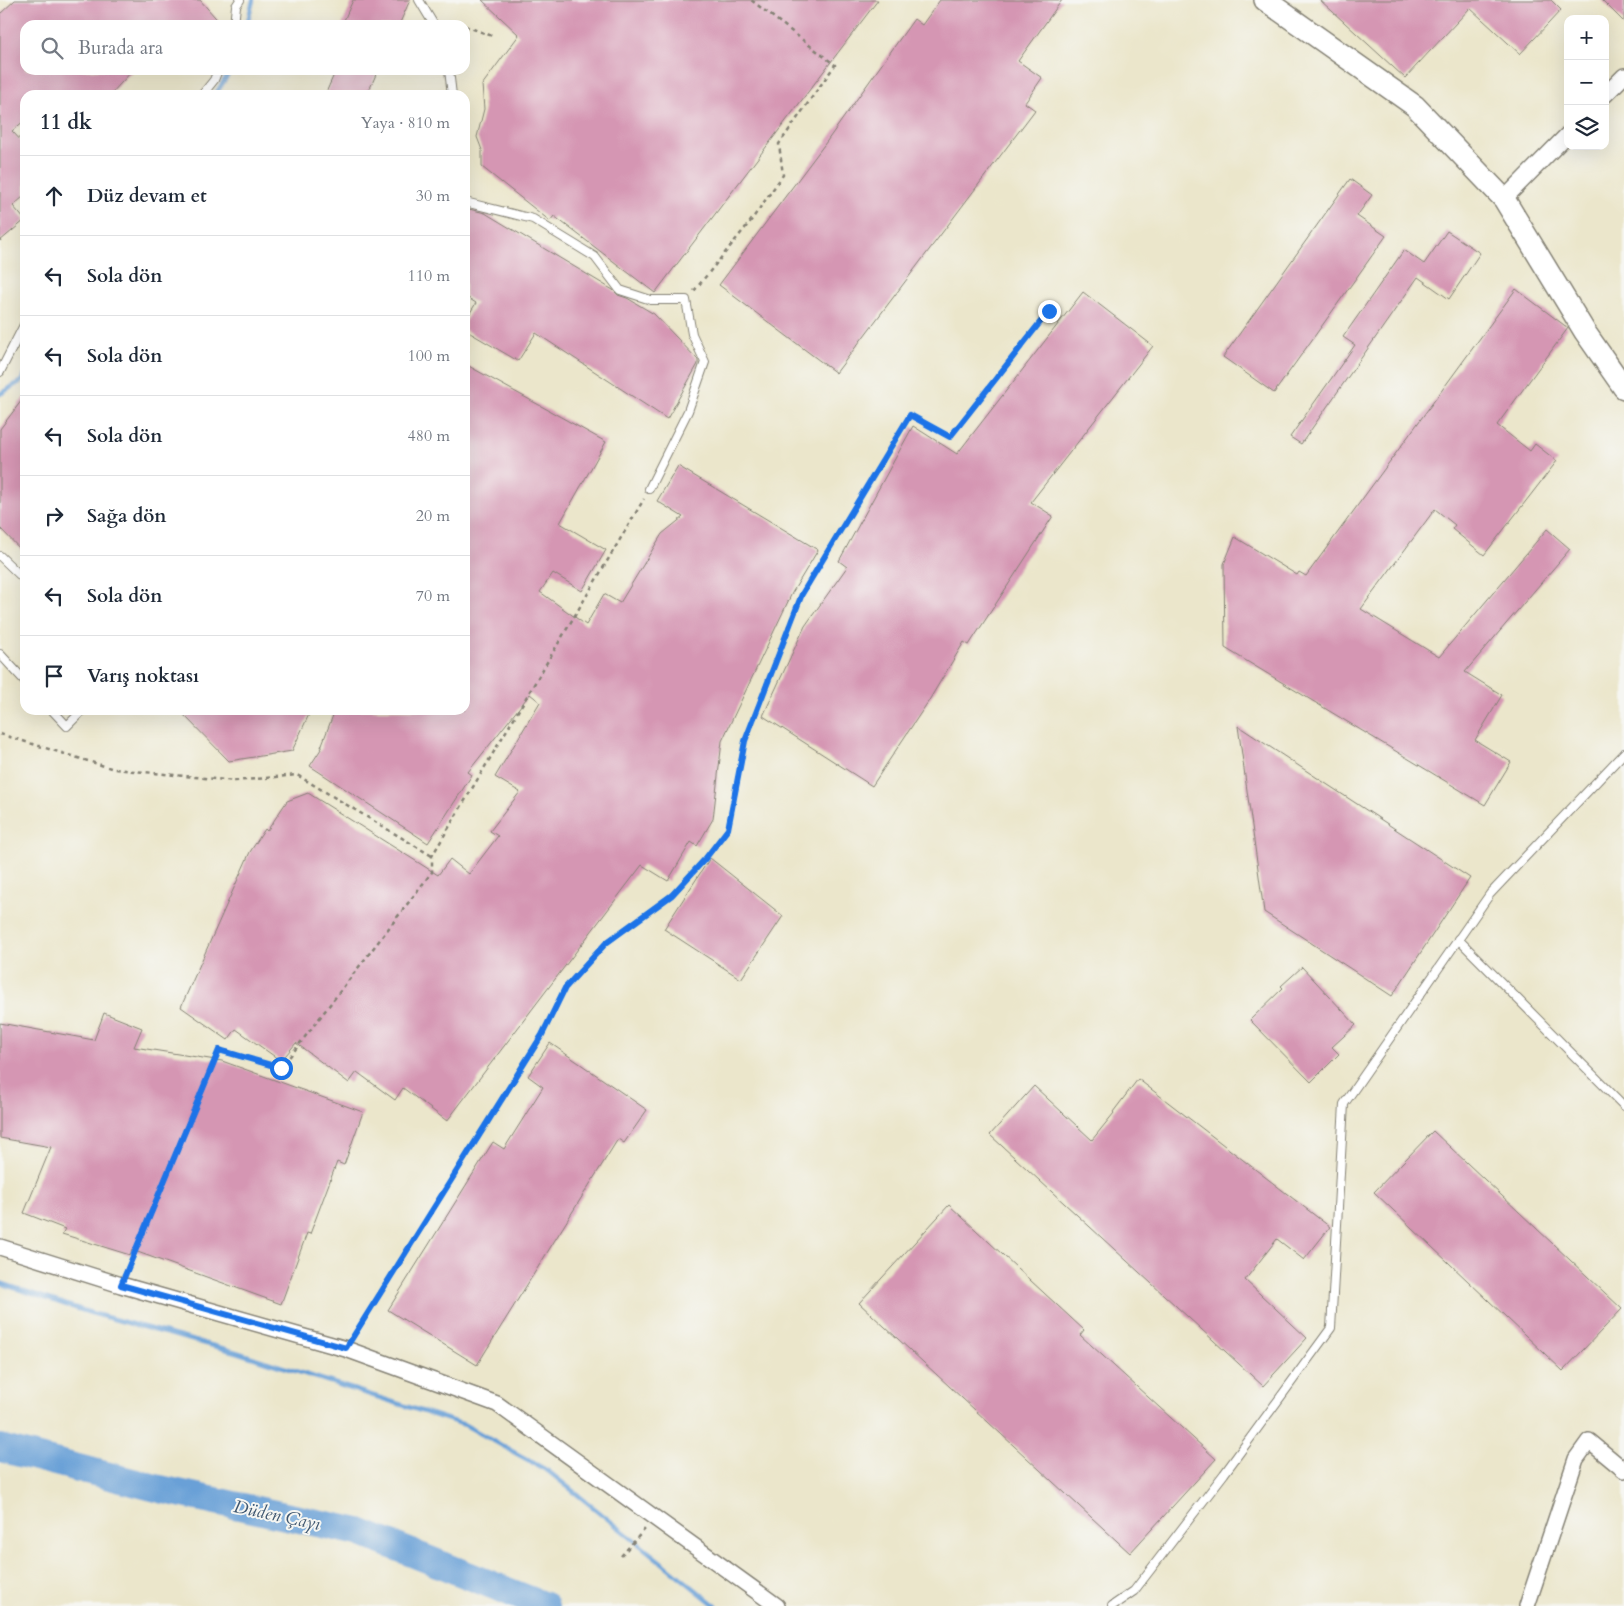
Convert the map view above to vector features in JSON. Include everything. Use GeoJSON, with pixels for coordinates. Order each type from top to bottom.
{"type":"FeatureCollection","features":[{"type":"Feature","properties":{"kind":"street"},"geometry":{"type":"LineString","coordinates":[[1265,0],[1415,106],[1504,199],[1585,332],[1624,388]]}},
{"type":"Feature","properties":{"kind":"street"},"geometry":{"type":"LineString","coordinates":[[1609,91],[1624,76]]}},
{"type":"Feature","properties":{"kind":"street"},"geometry":{"type":"LineString","coordinates":[[1504,199],[1564,138]]}},
{"type":"Feature","properties":{"kind":"street"},"geometry":{"type":"LineString","coordinates":[[0,1247],[121,1285],[346,1348],[497,1404],[777,1606]]}},
{"type":"Feature","properties":{"kind":"street"},"geometry":{"type":"LineString","coordinates":[[1527,1606],[1576,1459],[1589,1441],[1624,1470]]}},
{"type":"Feature","properties":{"kind":"lane"},"geometry":{"type":"LineString","coordinates":[[235,20],[236,6],[240,0]]}},
{"type":"Feature","properties":{"kind":"lane"},"geometry":{"type":"LineString","coordinates":[[419,0],[431,20]]}},
{"type":"Feature","properties":{"kind":"lane"},"geometry":{"type":"LineString","coordinates":[[206,90],[216,75]]}},
{"type":"Feature","properties":{"kind":"lane"},"geometry":{"type":"LineString","coordinates":[[450,75],[452,90]]}},
{"type":"Feature","properties":{"kind":"lane"},"geometry":{"type":"LineString","coordinates":[[470,203],[533,219],[595,257],[620,290],[651,300],[686,300],[692,334],[705,362],[688,411],[649,489]]}},
{"type":"Feature","properties":{"kind":"lane"},"geometry":{"type":"LineString","coordinates":[[0,372],[20,333]]}},
{"type":"Feature","properties":{"kind":"lane"},"geometry":{"type":"LineString","coordinates":[[0,556],[20,575]]}},
{"type":"Feature","properties":{"kind":"lane"},"geometry":{"type":"LineString","coordinates":[[0,654],[20,676]]}},
{"type":"Feature","properties":{"kind":"lane"},"geometry":{"type":"LineString","coordinates":[[57,715],[67,726],[78,715]]}},
{"type":"Feature","properties":{"kind":"lane"},"geometry":{"type":"LineString","coordinates":[[1112,1606],[1134,1591],[1140,1584],[1224,1474],[1330,1328],[1344,1104],[1490,894],[1624,753]]}},
{"type":"Feature","properties":{"kind":"lane"},"geometry":{"type":"LineString","coordinates":[[1458,939],[1624,1106]]}},
{"type":"Feature","properties":{"kind":"path"},"geometry":{"type":"LineString","coordinates":[[686,300],[750,222],[783,176],[779,144],[835,65],[751,0]]}},
{"type":"Feature","properties":{"kind":"path"},"geometry":{"type":"LineString","coordinates":[[470,28],[495,37]]}},
{"type":"Feature","properties":{"kind":"path"},"geometry":{"type":"LineString","coordinates":[[346,1348],[537,1044],[565,988],[606,943],[672,895],[705,859],[728,829],[745,741],[802,594],[910,415],[950,437],[1049,311]]}},
{"type":"Feature","properties":{"kind":"path"},"geometry":{"type":"LineString","coordinates":[[121,1285],[219,1050],[281,1068],[432,872],[432,856],[649,489]]}},
{"type":"Feature","properties":{"kind":"path"},"geometry":{"type":"LineString","coordinates":[[0,734],[114,769],[235,781],[297,775],[432,856]]}},
{"type":"Feature","properties":{"kind":"path"},"geometry":{"type":"LineString","coordinates":[[621,1556],[642,1533]]}},
{"type":"Feature","properties":{"kind":"building"},"geometry":{"type":"Polygon","coordinates":[[[15,0],[200,0],[218,20],[20,20],[20,75],[128,75],[115,90],[20,90],[20,124],[12,131],[20,140],[20,200],[13,206],[20,214],[20,224],[0,241],[0,14],[15,0]]]}},
{"type":"Feature","properties":{"kind":"building"},"geometry":{"type":"Polygon","coordinates":[[[353,0],[410,0],[401,20],[344,20],[353,0]]]}},
{"type":"Feature","properties":{"kind":"building"},"geometry":{"type":"Polygon","coordinates":[[[482,0],[878,0],[655,293],[554,216],[550,221],[482,167],[482,150],[477,137],[484,109],[482,85],[519,35],[482,0]]]}},
{"type":"Feature","properties":{"kind":"building"},"geometry":{"type":"Polygon","coordinates":[[[940,0],[1062,0],[1018,61],[1042,78],[1025,103],[1035,110],[836,373],[719,285],[827,141],[914,19],[922,25],[940,0]]]}},
{"type":"Feature","properties":{"kind":"building"},"geometry":{"type":"Polygon","coordinates":[[[1320,0],[1551,0],[1561,10],[1520,54],[1470,8],[1405,78],[1320,0]]]}},
{"type":"Feature","properties":{"kind":"building"},"geometry":{"type":"Polygon","coordinates":[[[1602,0],[1624,0],[1624,22],[1602,0]]]}},
{"type":"Feature","properties":{"kind":"building"},"geometry":{"type":"Polygon","coordinates":[[[334,75],[376,75],[369,90],[327,90],[334,75]]]}},
{"type":"Feature","properties":{"kind":"building"},"geometry":{"type":"Polygon","coordinates":[[[1350,179],[1372,195],[1357,216],[1386,236],[1274,393],[1223,357],[1350,179]]]}},
{"type":"Feature","properties":{"kind":"building"},"geometry":{"type":"Polygon","coordinates":[[[470,209],[485,213],[613,290],[618,295],[627,298],[654,314],[698,360],[698,364],[667,419],[536,333],[518,361],[470,333],[470,313],[476,303],[470,299],[470,209]]]}},
{"type":"Feature","properties":{"kind":"building"},"geometry":{"type":"Polygon","coordinates":[[[1447,231],[1480,253],[1449,299],[1418,277],[1301,444],[1290,437],[1355,345],[1343,337],[1404,250],[1424,264],[1447,231]]]}},
{"type":"Feature","properties":{"kind":"building"},"geometry":{"type":"Polygon","coordinates":[[[1516,289],[1568,328],[1497,425],[1530,451],[1535,444],[1557,461],[1484,555],[1452,529],[1455,525],[1435,509],[1361,609],[1439,657],[1547,529],[1570,549],[1465,672],[1502,695],[1475,740],[1511,762],[1485,805],[1225,648],[1224,564],[1235,537],[1297,575],[1299,572],[1306,576],[1516,289]]]}},
{"type":"Feature","properties":{"kind":"building"},"geometry":{"type":"Polygon","coordinates":[[[1083,292],[1153,346],[1031,502],[1053,516],[969,645],[964,642],[928,702],[872,786],[763,716],[805,626],[847,567],[839,561],[913,426],[957,454],[1083,292]]]}},
{"type":"Feature","properties":{"kind":"building"},"geometry":{"type":"Polygon","coordinates":[[[470,367],[606,442],[560,523],[606,550],[582,591],[553,573],[540,592],[586,625],[604,594],[620,603],[662,534],[683,517],[657,501],[678,466],[818,550],[792,593],[722,741],[713,819],[697,846],[691,842],[668,881],[642,865],[447,1121],[403,1088],[395,1100],[357,1072],[349,1083],[296,1043],[281,1061],[236,1029],[228,1040],[181,1007],[250,852],[287,801],[308,793],[438,875],[450,859],[469,874],[498,836],[490,831],[520,792],[495,777],[540,702],[530,694],[468,772],[472,775],[428,843],[310,766],[323,746],[321,747],[333,715],[470,715],[470,367]]]}},
{"type":"Feature","properties":{"kind":"building"},"geometry":{"type":"Polygon","coordinates":[[[20,403],[20,549],[0,528],[0,429],[20,403]]]}},
{"type":"Feature","properties":{"kind":"building"},"geometry":{"type":"Polygon","coordinates":[[[184,715],[309,715],[292,751],[229,761],[184,715]]]}},
{"type":"Feature","properties":{"kind":"building"},"geometry":{"type":"Polygon","coordinates":[[[1238,726],[1470,878],[1392,996],[1264,912],[1238,726]]]}},
{"type":"Feature","properties":{"kind":"building"},"geometry":{"type":"Polygon","coordinates":[[[710,858],[783,916],[741,979],[664,929],[710,858]]]}},
{"type":"Feature","properties":{"kind":"building"},"geometry":{"type":"Polygon","coordinates":[[[1302,967],[1356,1025],[1332,1047],[1339,1054],[1311,1082],[1250,1020],[1283,988],[1281,986],[1302,967]]]}},
{"type":"Feature","properties":{"kind":"building"},"geometry":{"type":"Polygon","coordinates":[[[104,1013],[142,1028],[134,1047],[222,1061],[363,1112],[344,1165],[337,1162],[310,1234],[307,1233],[281,1304],[132,1250],[130,1255],[62,1234],[65,1229],[24,1213],[51,1147],[0,1138],[0,1023],[94,1040],[104,1013]]]}},
{"type":"Feature","properties":{"kind":"building"},"geometry":{"type":"Polygon","coordinates":[[[550,1043],[647,1110],[624,1143],[618,1139],[477,1365],[388,1310],[493,1142],[504,1149],[543,1087],[528,1076],[550,1043]]]}},
{"type":"Feature","properties":{"kind":"building"},"geometry":{"type":"Polygon","coordinates":[[[1138,1079],[1330,1227],[1304,1260],[1277,1239],[1245,1280],[1307,1338],[1263,1386],[990,1135],[1034,1086],[1092,1140],[1138,1079]]]}},
{"type":"Feature","properties":{"kind":"building"},"geometry":{"type":"Polygon","coordinates":[[[1433,1131],[1622,1309],[1563,1371],[1374,1192],[1433,1131]]]}},
{"type":"Feature","properties":{"kind":"building"},"geometry":{"type":"Polygon","coordinates":[[[949,1205],[1084,1330],[1080,1335],[1216,1459],[1130,1553],[859,1303],[949,1205]]]}},
{"type":"Feature","properties":{"kind":"waterway"},"geometry":{"type":"LineString","coordinates":[[248,20],[253,0]]}},
{"type":"Feature","properties":{"kind":"waterway"},"geometry":{"type":"LineString","coordinates":[[218,90],[228,75]]}},
{"type":"Feature","properties":{"kind":"waterway"},"geometry":{"type":"LineString","coordinates":[[0,394],[20,382]]}},
{"type":"Feature","properties":{"kind":"waterway"},"geometry":{"type":"LineString","coordinates":[[0,1283],[91,1313],[236,1352],[465,1425],[548,1471],[716,1606]]}},
{"type":"Feature","properties":{"kind":"waterway","name":"Düden Çayı"},"geometry":{"type":"LineString","coordinates":[[0,1448],[160,1489],[359,1532],[545,1606]]}},
{"type":"Feature","properties":{"kind":"route"},"geometry":{"type":"LineString","coordinates":[[281,1068],[219,1050],[121,1285],[346,1348],[542,1035],[565,988],[606,943],[672,895],[705,859],[728,829],[745,741],[802,594],[910,415],[950,437],[1049,311]]}}]}
